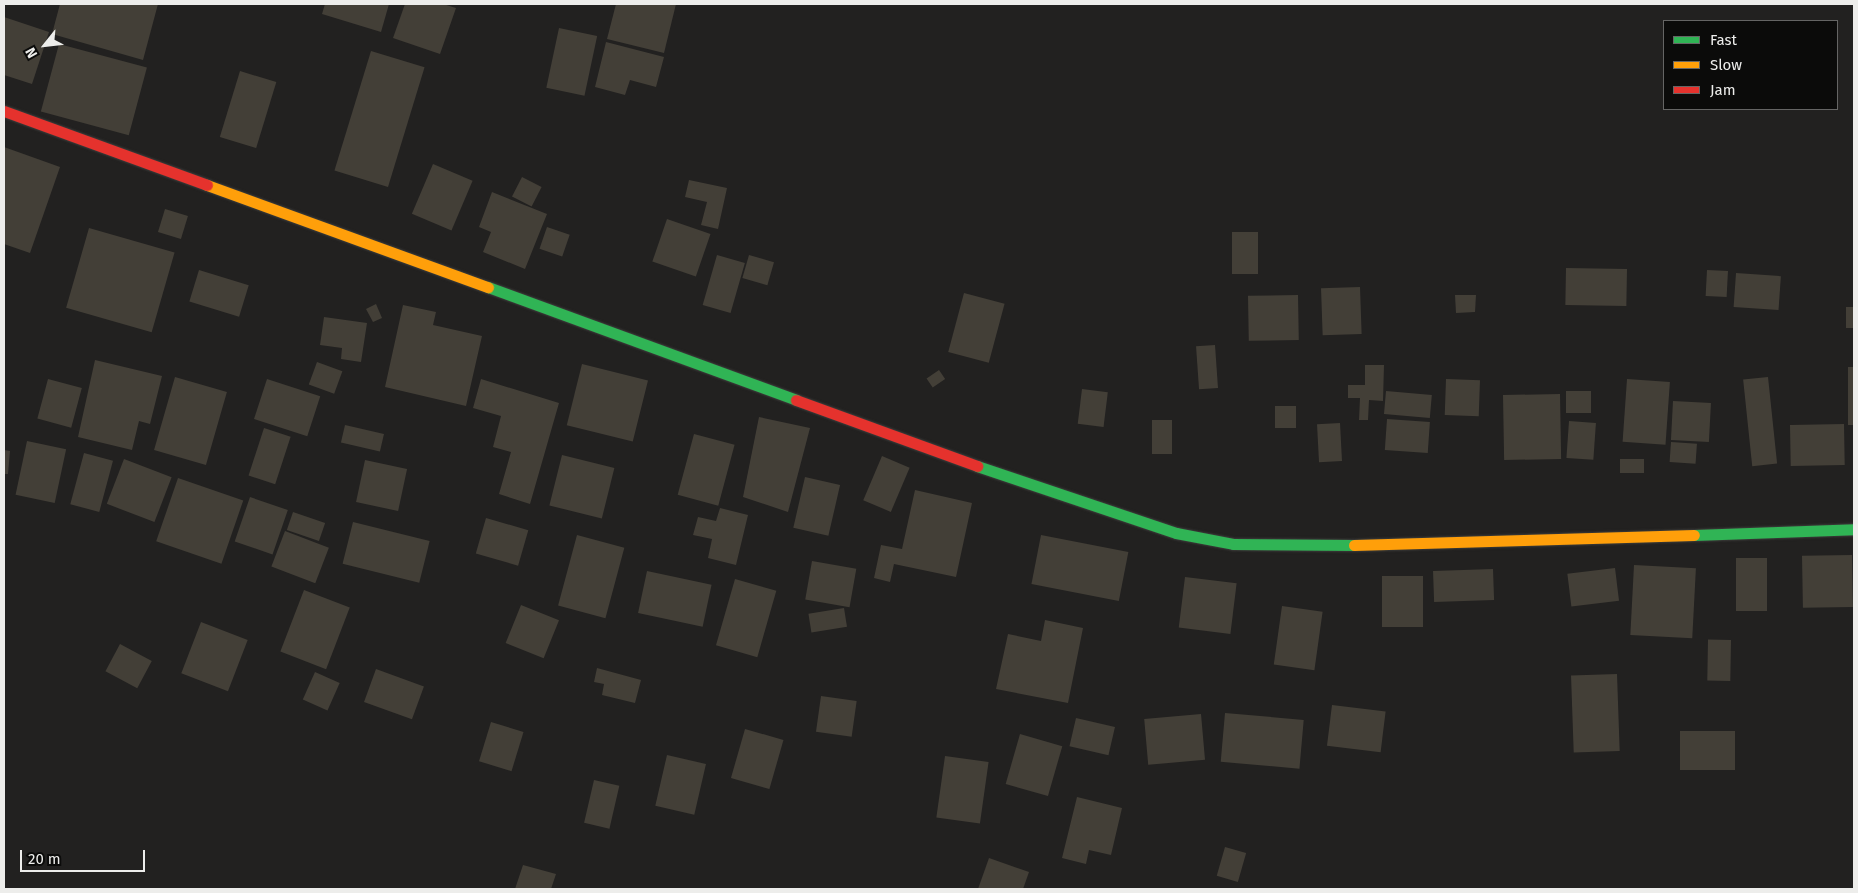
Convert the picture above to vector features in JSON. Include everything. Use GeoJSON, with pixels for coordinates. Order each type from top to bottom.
{"type":"FeatureCollection","features":[{"type":"Feature","properties":{"kind":"main road"},"geometry":{"type":"LineString","coordinates":[[4,111],[1020,482],[1176,533],[1233,544],[1304,546],[1563,540],[1854,529]]}},
{"type":"Feature","properties":{"kind":"building"},"geometry":{"type":"Polygon","coordinates":[[[60,4],[158,4],[143,60],[52,34],[60,4]]]}},
{"type":"Feature","properties":{"kind":"building"},"geometry":{"type":"Polygon","coordinates":[[[325,4],[389,4],[381,32],[322,14],[325,4]]]}},
{"type":"Feature","properties":{"kind":"building"},"geometry":{"type":"Polygon","coordinates":[[[405,4],[443,4],[456,8],[440,54],[393,38],[405,4]]]}},
{"type":"Feature","properties":{"kind":"building"},"geometry":{"type":"Polygon","coordinates":[[[616,4],[676,4],[664,53],[607,39],[616,4]]]}},
{"type":"Feature","properties":{"kind":"building"},"geometry":{"type":"Polygon","coordinates":[[[4,17],[49,32],[32,84],[4,75],[4,17]]]}},
{"type":"Feature","properties":{"kind":"building"},"geometry":{"type":"Polygon","coordinates":[[[559,28],[597,36],[584,96],[546,88],[559,28]]]}},
{"type":"Feature","properties":{"kind":"building"},"geometry":{"type":"Polygon","coordinates":[[[606,42],[664,57],[656,87],[630,80],[625,95],[595,87],[606,42]]]}},
{"type":"Feature","properties":{"kind":"building"},"geometry":{"type":"Polygon","coordinates":[[[59,44],[147,68],[129,135],[41,112],[59,44]]]}},
{"type":"Feature","properties":{"kind":"building"},"geometry":{"type":"Polygon","coordinates":[[[371,51],[425,67],[388,187],[334,171],[371,51]]]}},
{"type":"Feature","properties":{"kind":"building"},"geometry":{"type":"Polygon","coordinates":[[[240,71],[276,82],[256,148],[220,137],[240,71]]]}},
{"type":"Feature","properties":{"kind":"building"},"geometry":{"type":"Polygon","coordinates":[[[4,147],[60,167],[30,253],[4,244],[4,147]]]}},
{"type":"Feature","properties":{"kind":"building"},"geometry":{"type":"Polygon","coordinates":[[[433,164],[473,181],[451,231],[412,214],[433,164]]]}},
{"type":"Feature","properties":{"kind":"building"},"geometry":{"type":"Polygon","coordinates":[[[522,177],[542,187],[532,207],[512,197],[522,177]]]}},
{"type":"Feature","properties":{"kind":"building"},"geometry":{"type":"Polygon","coordinates":[[[689,180],[727,188],[718,229],[701,225],[707,202],[685,197],[689,180]]]}},
{"type":"Feature","properties":{"kind":"building"},"geometry":{"type":"Polygon","coordinates":[[[492,192],[547,214],[525,269],[483,252],[491,232],[479,227],[492,192]]]}},
{"type":"Feature","properties":{"kind":"building"},"geometry":{"type":"Polygon","coordinates":[[[165,209],[188,216],[181,239],[158,232],[165,209]]]}},
{"type":"Feature","properties":{"kind":"building"},"geometry":{"type":"Polygon","coordinates":[[[667,219],[710,234],[696,277],[652,262],[667,219]]]}},
{"type":"Feature","properties":{"kind":"building"},"geometry":{"type":"Polygon","coordinates":[[[547,227],[570,235],[562,257],[540,249],[547,227]]]}},
{"type":"Feature","properties":{"kind":"building"},"geometry":{"type":"Polygon","coordinates":[[[89,228],[175,253],[152,332],[66,308],[89,228]]]}},
{"type":"Feature","properties":{"kind":"building"},"geometry":{"type":"Polygon","coordinates":[[[1232,232],[1258,232],[1258,274],[1232,274],[1232,232]]]}},
{"type":"Feature","properties":{"kind":"building"},"geometry":{"type":"Polygon","coordinates":[[[717,255],[745,263],[731,313],[703,305],[717,255]]]}},
{"type":"Feature","properties":{"kind":"building"},"geometry":{"type":"Polygon","coordinates":[[[749,255],[774,262],[767,285],[742,278],[749,255]]]}},
{"type":"Feature","properties":{"kind":"building"},"geometry":{"type":"Polygon","coordinates":[[[1566,268],[1627,269],[1626,306],[1565,305],[1566,268]]]}},
{"type":"Feature","properties":{"kind":"building"},"geometry":{"type":"Polygon","coordinates":[[[199,270],[249,285],[239,317],[189,302],[199,270]]]}},
{"type":"Feature","properties":{"kind":"building"},"geometry":{"type":"Polygon","coordinates":[[[1707,270],[1728,271],[1727,297],[1706,296],[1707,270]]]}},
{"type":"Feature","properties":{"kind":"building"},"geometry":{"type":"Polygon","coordinates":[[[1736,273],[1781,276],[1779,310],[1734,307],[1736,273]]]}},
{"type":"Feature","properties":{"kind":"building"},"geometry":{"type":"Polygon","coordinates":[[[1360,287],[1362,334],[1323,335],[1321,288],[1360,287]]]}},
{"type":"Feature","properties":{"kind":"building"},"geometry":{"type":"Polygon","coordinates":[[[964,293],[1005,304],[989,363],[948,352],[964,293]]]}},
{"type":"Feature","properties":{"kind":"building"},"geometry":{"type":"Polygon","coordinates":[[[1298,295],[1299,340],[1249,341],[1248,296],[1298,295]]]}},
{"type":"Feature","properties":{"kind":"building"},"geometry":{"type":"Polygon","coordinates":[[[1455,295],[1476,295],[1475,312],[1456,313],[1455,295]]]}},
{"type":"Feature","properties":{"kind":"building"},"geometry":{"type":"Polygon","coordinates":[[[376,304],[382,318],[373,322],[366,309],[376,304]]]}},
{"type":"Feature","properties":{"kind":"building"},"geometry":{"type":"Polygon","coordinates":[[[403,305],[436,312],[433,325],[482,336],[466,406],[385,387],[403,305]]]}},
{"type":"Feature","properties":{"kind":"building"},"geometry":{"type":"Polygon","coordinates":[[[1846,307],[1854,307],[1854,328],[1846,328],[1846,307]]]}},
{"type":"Feature","properties":{"kind":"building"},"geometry":{"type":"Polygon","coordinates":[[[324,317],[367,323],[361,362],[341,359],[342,348],[320,345],[324,317]]]}},
{"type":"Feature","properties":{"kind":"building"},"geometry":{"type":"Polygon","coordinates":[[[1215,345],[1218,388],[1199,389],[1196,346],[1215,345]]]}},
{"type":"Feature","properties":{"kind":"building"},"geometry":{"type":"Polygon","coordinates":[[[95,360],[162,376],[150,424],[139,421],[132,450],[78,437],[95,360]]]}},
{"type":"Feature","properties":{"kind":"building"},"geometry":{"type":"Polygon","coordinates":[[[317,362],[342,371],[334,394],[309,385],[317,362]]]}},
{"type":"Feature","properties":{"kind":"building"},"geometry":{"type":"Polygon","coordinates":[[[582,364],[648,380],[633,442],[567,425],[582,364]]]}},
{"type":"Feature","properties":{"kind":"building"},"geometry":{"type":"Polygon","coordinates":[[[1365,365],[1384,365],[1383,401],[1369,400],[1368,420],[1359,420],[1360,398],[1348,398],[1348,385],[1365,385],[1365,365]]]}},
{"type":"Feature","properties":{"kind":"building"},"geometry":{"type":"Polygon","coordinates":[[[1848,367],[1854,367],[1854,425],[1848,425],[1848,367]]]}},
{"type":"Feature","properties":{"kind":"building"},"geometry":{"type":"Polygon","coordinates":[[[939,370],[945,379],[933,388],[927,378],[939,370]]]}},
{"type":"Feature","properties":{"kind":"building"},"geometry":{"type":"Polygon","coordinates":[[[175,377],[227,392],[206,465],[154,450],[175,377]]]}},
{"type":"Feature","properties":{"kind":"building"},"geometry":{"type":"Polygon","coordinates":[[[1768,377],[1777,464],[1752,466],[1743,380],[1768,377]]]}},
{"type":"Feature","properties":{"kind":"building"},"geometry":{"type":"Polygon","coordinates":[[[48,379],[82,388],[71,428],[37,419],[48,379]]]}},
{"type":"Feature","properties":{"kind":"building"},"geometry":{"type":"Polygon","coordinates":[[[267,379],[320,396],[307,436],[254,419],[267,379]]]}},
{"type":"Feature","properties":{"kind":"building"},"geometry":{"type":"Polygon","coordinates":[[[481,379],[559,403],[530,504],[499,494],[511,452],[493,447],[501,416],[473,408],[481,379]]]}},
{"type":"Feature","properties":{"kind":"building"},"geometry":{"type":"Polygon","coordinates":[[[1446,379],[1480,380],[1479,416],[1445,415],[1446,379]]]}},
{"type":"Feature","properties":{"kind":"building"},"geometry":{"type":"Polygon","coordinates":[[[1627,379],[1670,382],[1666,445],[1623,442],[1627,379]]]}},
{"type":"Feature","properties":{"kind":"building"},"geometry":{"type":"Polygon","coordinates":[[[1082,389],[1108,392],[1104,427],[1078,424],[1082,389]]]}},
{"type":"Feature","properties":{"kind":"building"},"geometry":{"type":"Polygon","coordinates":[[[1386,391],[1432,395],[1430,418],[1384,414],[1386,391]]]}},
{"type":"Feature","properties":{"kind":"building"},"geometry":{"type":"Polygon","coordinates":[[[1566,391],[1591,391],[1591,413],[1566,413],[1566,391]]]}},
{"type":"Feature","properties":{"kind":"building"},"geometry":{"type":"Polygon","coordinates":[[[1560,394],[1561,459],[1504,460],[1503,395],[1560,394]]]}},
{"type":"Feature","properties":{"kind":"building"},"geometry":{"type":"Polygon","coordinates":[[[1673,401],[1711,403],[1709,442],[1671,440],[1673,401]]]}},
{"type":"Feature","properties":{"kind":"building"},"geometry":{"type":"Polygon","coordinates":[[[1275,406],[1296,406],[1296,428],[1275,428],[1275,406]]]}},
{"type":"Feature","properties":{"kind":"building"},"geometry":{"type":"Polygon","coordinates":[[[759,417],[810,428],[788,512],[743,497],[759,417]]]}},
{"type":"Feature","properties":{"kind":"building"},"geometry":{"type":"Polygon","coordinates":[[[1387,419],[1430,422],[1428,453],[1385,450],[1387,419]]]}},
{"type":"Feature","properties":{"kind":"building"},"geometry":{"type":"Polygon","coordinates":[[[1152,420],[1172,420],[1172,454],[1152,454],[1152,420]]]}},
{"type":"Feature","properties":{"kind":"building"},"geometry":{"type":"Polygon","coordinates":[[[1569,421],[1596,423],[1593,460],[1566,458],[1569,421]]]}},
{"type":"Feature","properties":{"kind":"building"},"geometry":{"type":"Polygon","coordinates":[[[1340,423],[1342,461],[1319,462],[1317,424],[1340,423]]]}},
{"type":"Feature","properties":{"kind":"building"},"geometry":{"type":"Polygon","coordinates":[[[1844,424],[1845,465],[1791,466],[1790,425],[1844,424]]]}},
{"type":"Feature","properties":{"kind":"building"},"geometry":{"type":"Polygon","coordinates":[[[345,425],[384,434],[380,452],[341,443],[345,425]]]}},
{"type":"Feature","properties":{"kind":"building"},"geometry":{"type":"Polygon","coordinates":[[[264,428],[291,437],[275,484],[249,476],[264,428]]]}},
{"type":"Feature","properties":{"kind":"building"},"geometry":{"type":"Polygon","coordinates":[[[694,434],[735,445],[718,506],[678,495],[694,434]]]}},
{"type":"Feature","properties":{"kind":"building"},"geometry":{"type":"Polygon","coordinates":[[[27,441],[66,449],[55,503],[16,495],[27,441]]]}},
{"type":"Feature","properties":{"kind":"building"},"geometry":{"type":"Polygon","coordinates":[[[1671,442],[1697,444],[1696,464],[1670,462],[1671,442]]]}},
{"type":"Feature","properties":{"kind":"building"},"geometry":{"type":"Polygon","coordinates":[[[4,450],[10,451],[8,474],[4,474],[4,450]]]}},
{"type":"Feature","properties":{"kind":"building"},"geometry":{"type":"Polygon","coordinates":[[[84,453],[113,461],[99,512],[70,504],[84,453]]]}},
{"type":"Feature","properties":{"kind":"building"},"geometry":{"type":"Polygon","coordinates":[[[562,455],[614,468],[602,519],[549,505],[562,455]]]}},
{"type":"Feature","properties":{"kind":"building"},"geometry":{"type":"Polygon","coordinates":[[[882,456],[910,468],[891,512],[863,500],[882,456]]]}},
{"type":"Feature","properties":{"kind":"building"},"geometry":{"type":"Polygon","coordinates":[[[124,459],[172,477],[154,522],[107,504],[124,459]]]}},
{"type":"Feature","properties":{"kind":"building"},"geometry":{"type":"Polygon","coordinates":[[[1620,459],[1644,459],[1644,473],[1620,473],[1620,459]]]}},
{"type":"Feature","properties":{"kind":"building"},"geometry":{"type":"Polygon","coordinates":[[[365,460],[407,469],[398,511],[356,502],[365,460]]]}},
{"type":"Feature","properties":{"kind":"building"},"geometry":{"type":"Polygon","coordinates":[[[805,477],[840,485],[828,536],[793,528],[805,477]]]}},
{"type":"Feature","properties":{"kind":"building"},"geometry":{"type":"Polygon","coordinates":[[[178,478],[243,500],[221,564],[156,541],[178,478]]]}},
{"type":"Feature","properties":{"kind":"building"},"geometry":{"type":"Polygon","coordinates":[[[915,490],[972,503],[956,577],[894,564],[890,582],[874,578],[881,545],[902,549],[915,490]]]}},
{"type":"Feature","properties":{"kind":"building"},"geometry":{"type":"Polygon","coordinates":[[[250,497],[288,510],[273,554],[235,541],[250,497]]]}},
{"type":"Feature","properties":{"kind":"building"},"geometry":{"type":"Polygon","coordinates":[[[720,508],[748,515],[736,565],[708,558],[712,539],[693,535],[698,517],[716,521],[720,508]]]}},
{"type":"Feature","properties":{"kind":"building"},"geometry":{"type":"Polygon","coordinates":[[[293,512],[325,523],[319,541],[287,530],[293,512]]]}},
{"type":"Feature","properties":{"kind":"building"},"geometry":{"type":"Polygon","coordinates":[[[486,518],[528,530],[518,566],[476,554],[486,518]]]}},
{"type":"Feature","properties":{"kind":"building"},"geometry":{"type":"Polygon","coordinates":[[[353,522],[430,541],[419,583],[343,564],[353,522]]]}},
{"type":"Feature","properties":{"kind":"building"},"geometry":{"type":"Polygon","coordinates":[[[285,531],[329,548],[315,583],[271,566],[285,531]]]}},
{"type":"Feature","properties":{"kind":"building"},"geometry":{"type":"Polygon","coordinates":[[[577,535],[624,548],[605,618],[558,606],[577,535]]]}},
{"type":"Feature","properties":{"kind":"building"},"geometry":{"type":"Polygon","coordinates":[[[1041,535],[1128,552],[1119,601],[1031,584],[1041,535]]]}},
{"type":"Feature","properties":{"kind":"building"},"geometry":{"type":"Polygon","coordinates":[[[1852,555],[1853,607],[1803,608],[1802,556],[1852,555]]]}},
{"type":"Feature","properties":{"kind":"building"},"geometry":{"type":"Polygon","coordinates":[[[1736,558],[1767,558],[1767,611],[1736,611],[1736,558]]]}},
{"type":"Feature","properties":{"kind":"building"},"geometry":{"type":"Polygon","coordinates":[[[812,561],[856,569],[850,607],[805,599],[812,561]]]}},
{"type":"Feature","properties":{"kind":"building"},"geometry":{"type":"Polygon","coordinates":[[[1634,565],[1696,568],[1692,638],[1630,635],[1634,565]]]}},
{"type":"Feature","properties":{"kind":"building"},"geometry":{"type":"Polygon","coordinates":[[[1615,568],[1619,601],[1571,607],[1567,574],[1615,568]]]}},
{"type":"Feature","properties":{"kind":"building"},"geometry":{"type":"Polygon","coordinates":[[[1493,569],[1494,600],[1434,602],[1433,571],[1493,569]]]}},
{"type":"Feature","properties":{"kind":"building"},"geometry":{"type":"Polygon","coordinates":[[[647,571],[712,585],[703,627],[638,613],[647,571]]]}},
{"type":"Feature","properties":{"kind":"building"},"geometry":{"type":"Polygon","coordinates":[[[1382,576],[1423,576],[1423,627],[1382,627],[1382,576]]]}},
{"type":"Feature","properties":{"kind":"building"},"geometry":{"type":"Polygon","coordinates":[[[1185,577],[1237,583],[1230,634],[1179,628],[1185,577]]]}},
{"type":"Feature","properties":{"kind":"building"},"geometry":{"type":"Polygon","coordinates":[[[735,579],[776,591],[757,657],[716,645],[735,579]]]}},
{"type":"Feature","properties":{"kind":"building"},"geometry":{"type":"Polygon","coordinates":[[[304,590],[350,608],[326,669],[280,652],[304,590]]]}},
{"type":"Feature","properties":{"kind":"building"},"geometry":{"type":"Polygon","coordinates":[[[521,605],[559,620],[544,658],[506,643],[521,605]]]}},
{"type":"Feature","properties":{"kind":"building"},"geometry":{"type":"Polygon","coordinates":[[[1282,606],[1323,612],[1314,670],[1274,664],[1282,606]]]}},
{"type":"Feature","properties":{"kind":"building"},"geometry":{"type":"Polygon","coordinates":[[[844,608],[847,627],[811,632],[808,614],[844,608]]]}},
{"type":"Feature","properties":{"kind":"building"},"geometry":{"type":"Polygon","coordinates":[[[1045,620],[1083,628],[1068,703],[996,689],[1008,634],[1041,641],[1045,620]]]}},
{"type":"Feature","properties":{"kind":"building"},"geometry":{"type":"Polygon","coordinates":[[[201,622],[248,640],[228,691],[181,673],[201,622]]]}},
{"type":"Feature","properties":{"kind":"building"},"geometry":{"type":"Polygon","coordinates":[[[1708,640],[1731,640],[1730,681],[1707,681],[1708,640]]]}},
{"type":"Feature","properties":{"kind":"building"},"geometry":{"type":"Polygon","coordinates":[[[120,644],[152,661],[137,688],[105,671],[120,644]]]}},
{"type":"Feature","properties":{"kind":"building"},"geometry":{"type":"Polygon","coordinates":[[[597,668],[641,680],[635,703],[602,695],[604,684],[594,682],[597,668]]]}},
{"type":"Feature","properties":{"kind":"building"},"geometry":{"type":"Polygon","coordinates":[[[376,669],[424,686],[412,719],[364,702],[376,669]]]}},
{"type":"Feature","properties":{"kind":"building"},"geometry":{"type":"Polygon","coordinates":[[[315,672],[340,683],[327,710],[303,699],[315,672]]]}},
{"type":"Feature","properties":{"kind":"building"},"geometry":{"type":"Polygon","coordinates":[[[1617,674],[1620,751],[1574,753],[1571,676],[1617,674]]]}},
{"type":"Feature","properties":{"kind":"building"},"geometry":{"type":"Polygon","coordinates":[[[821,696],[857,701],[852,737],[816,732],[821,696]]]}},
{"type":"Feature","properties":{"kind":"building"},"geometry":{"type":"Polygon","coordinates":[[[1332,705],[1386,712],[1381,752],[1327,746],[1332,705]]]}},
{"type":"Feature","properties":{"kind":"building"},"geometry":{"type":"Polygon","coordinates":[[[1225,713],[1304,720],[1299,769],[1221,762],[1225,713]]]}},
{"type":"Feature","properties":{"kind":"building"},"geometry":{"type":"Polygon","coordinates":[[[1201,714],[1205,760],[1148,765],[1144,719],[1201,714]]]}},
{"type":"Feature","properties":{"kind":"building"},"geometry":{"type":"Polygon","coordinates":[[[1076,718],[1115,727],[1108,755],[1069,746],[1076,718]]]}},
{"type":"Feature","properties":{"kind":"building"},"geometry":{"type":"Polygon","coordinates":[[[491,722],[524,732],[512,771],[479,761],[491,722]]]}},
{"type":"Feature","properties":{"kind":"building"},"geometry":{"type":"Polygon","coordinates":[[[745,729],[783,740],[769,789],[731,778],[745,729]]]}},
{"type":"Feature","properties":{"kind":"building"},"geometry":{"type":"Polygon","coordinates":[[[1680,731],[1735,731],[1735,770],[1680,770],[1680,731]]]}},
{"type":"Feature","properties":{"kind":"building"},"geometry":{"type":"Polygon","coordinates":[[[1020,734],[1062,746],[1048,796],[1006,784],[1020,734]]]}},
{"type":"Feature","properties":{"kind":"building"},"geometry":{"type":"Polygon","coordinates":[[[667,755],[706,764],[694,815],[655,806],[667,755]]]}},
{"type":"Feature","properties":{"kind":"building"},"geometry":{"type":"Polygon","coordinates":[[[945,756],[989,762],[980,824],[936,817],[945,756]]]}},
{"type":"Feature","properties":{"kind":"building"},"geometry":{"type":"Polygon","coordinates":[[[594,780],[619,786],[609,829],[584,823],[594,780]]]}},
{"type":"Feature","properties":{"kind":"building"},"geometry":{"type":"Polygon","coordinates":[[[1077,797],[1122,808],[1111,855],[1089,850],[1086,864],[1062,858],[1077,797]]]}},
{"type":"Feature","properties":{"kind":"building"},"geometry":{"type":"Polygon","coordinates":[[[1225,847],[1246,853],[1238,882],[1217,876],[1225,847]]]}},
{"type":"Feature","properties":{"kind":"building"},"geometry":{"type":"Polygon","coordinates":[[[989,858],[1029,872],[1023,889],[978,889],[989,858]]]}},
{"type":"Feature","properties":{"kind":"building"},"geometry":{"type":"Polygon","coordinates":[[[523,865],[556,874],[551,889],[515,889],[523,865]]]}},
{"type":"Feature","properties":{"kind":"traffic: fast"},"geometry":{"type":"LineString","coordinates":[[488,287],[796,400]]}},
{"type":"Feature","properties":{"kind":"traffic: fast"},"geometry":{"type":"LineString","coordinates":[[977,466],[1176,533],[1233,544],[1354,545]]}},
{"type":"Feature","properties":{"kind":"traffic: fast"},"geometry":{"type":"LineString","coordinates":[[1694,535],[1854,529]]}},
{"type":"Feature","properties":{"kind":"traffic: slow"},"geometry":{"type":"LineString","coordinates":[[207,185],[488,287]]}},
{"type":"Feature","properties":{"kind":"traffic: slow"},"geometry":{"type":"LineString","coordinates":[[1354,545],[1694,535]]}},
{"type":"Feature","properties":{"kind":"traffic: jam"},"geometry":{"type":"LineString","coordinates":[[4,111],[207,185]]}},
{"type":"Feature","properties":{"kind":"traffic: jam"},"geometry":{"type":"LineString","coordinates":[[796,400],[977,466]]}}]}
